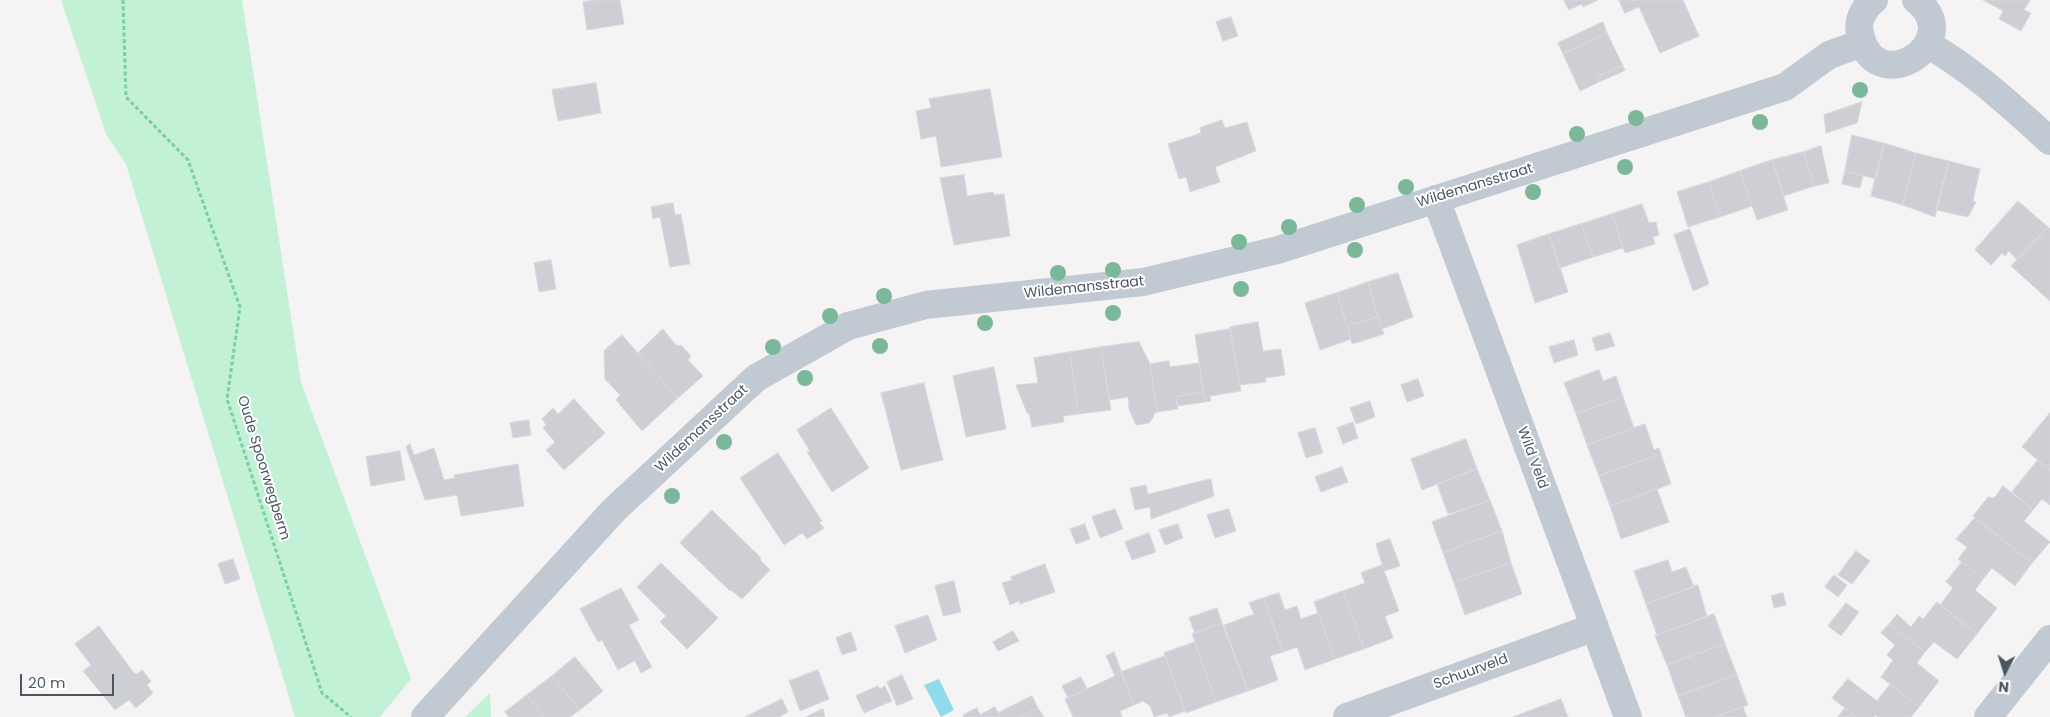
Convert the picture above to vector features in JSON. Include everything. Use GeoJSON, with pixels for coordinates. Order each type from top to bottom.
{"type":"FeatureCollection","features":[{"type":"Feature","properties":{"kind":"street"},"geometry":{"type":"LineString","coordinates":[[1874,0],[1862,15],[1859,28],[1862,43],[1870,55],[1882,63],[1894,65],[1906,63],[1917,57],[1927,44],[1931,31],[1930,20],[1926,10],[1916,0]]}},
{"type":"Feature","properties":{"kind":"street","name":"Wildemansstraat"},"geometry":{"type":"LineString","coordinates":[[425,717],[614,510],[756,378],[848,326],[926,305],[1143,282],[1278,250],[1785,87],[1829,55],[1862,43]]}},
{"type":"Feature","properties":{"kind":"street"},"geometry":{"type":"LineString","coordinates":[[1927,44],[1950,57],[1990,87],[2050,141]]}},
{"type":"Feature","properties":{"kind":"street","name":"Wild Veld"},"geometry":{"type":"LineString","coordinates":[[1436,198],[1628,717]]}},
{"type":"Feature","properties":{"kind":"street","name":"Schuurveld"},"geometry":{"type":"LineString","coordinates":[[1347,717],[1595,627]]}},
{"type":"Feature","properties":{"kind":"street"},"geometry":{"type":"LineString","coordinates":[[1988,717],[2041,668],[2050,639]]}},
{"type":"Feature","properties":{"kind":"path","name":"Oude Spoorwegberm"},"geometry":{"type":"LineString","coordinates":[[123,0],[126,97],[188,160],[240,307],[227,399],[322,693],[351,717]]}},
{"type":"Feature","properties":{"kind":"green space"},"geometry":{"type":"Polygon","coordinates":[[[61,0],[242,0],[301,382],[411,679],[380,717],[295,717],[126,164],[106,134],[61,0]]]}},
{"type":"Feature","properties":{"kind":"green space"},"geometry":{"type":"Polygon","coordinates":[[[490,693],[491,717],[465,717],[490,693]]]}},
{"type":"Feature","properties":{"kind":"water"},"geometry":{"type":"Polygon","coordinates":[[[939,679],[954,710],[941,717],[924,685],[939,679]]]}},
{"type":"Feature","properties":{"kind":"building"},"geometry":{"type":"Polygon","coordinates":[[[620,0],[624,24],[587,30],[583,2],[620,0]]]}},
{"type":"Feature","properties":{"kind":"building"},"geometry":{"type":"Polygon","coordinates":[[[1564,0],[1598,0],[1583,7],[1582,4],[1569,10],[1564,0]]]}},
{"type":"Feature","properties":{"kind":"building"},"geometry":{"type":"Polygon","coordinates":[[[1619,0],[1683,0],[1699,36],[1660,53],[1639,7],[1625,13],[1619,0]]]}},
{"type":"Feature","properties":{"kind":"building"},"geometry":{"type":"Polygon","coordinates":[[[1983,0],[2030,0],[2024,10],[2031,13],[2021,31],[1999,19],[2003,11],[1983,0]]]}},
{"type":"Feature","properties":{"kind":"building"},"geometry":{"type":"Polygon","coordinates":[[[1231,17],[1238,36],[1223,41],[1216,22],[1231,17]]]}},
{"type":"Feature","properties":{"kind":"building"},"geometry":{"type":"Polygon","coordinates":[[[1603,22],[1607,33],[1563,54],[1558,43],[1603,22]]]}},
{"type":"Feature","properties":{"kind":"building"},"geometry":{"type":"Polygon","coordinates":[[[1607,33],[1625,70],[1621,66],[1597,77],[1599,82],[1580,91],[1563,54],[1607,33]]]}},
{"type":"Feature","properties":{"kind":"building"},"geometry":{"type":"Polygon","coordinates":[[[1621,66],[1624,71],[1599,82],[1597,77],[1621,66]]]}},
{"type":"Feature","properties":{"kind":"building"},"geometry":{"type":"Polygon","coordinates":[[[596,83],[601,113],[558,121],[552,90],[596,83]]]}},
{"type":"Feature","properties":{"kind":"building"},"geometry":{"type":"Polygon","coordinates":[[[990,89],[1002,157],[941,167],[936,136],[921,139],[916,111],[931,108],[929,99],[990,89]]]}},
{"type":"Feature","properties":{"kind":"building"},"geometry":{"type":"Polygon","coordinates":[[[1862,102],[1857,123],[1826,133],[1824,115],[1862,102]]]}},
{"type":"Feature","properties":{"kind":"building"},"geometry":{"type":"Polygon","coordinates":[[[1222,120],[1225,128],[1247,122],[1256,151],[1215,167],[1220,182],[1190,192],[1186,177],[1179,179],[1168,144],[1201,133],[1200,128],[1222,120]]]}},
{"type":"Feature","properties":{"kind":"building"},"geometry":{"type":"Polygon","coordinates":[[[1852,135],[1884,143],[1876,179],[1845,171],[1852,135]]]}},
{"type":"Feature","properties":{"kind":"building"},"geometry":{"type":"Polygon","coordinates":[[[1884,143],[1916,153],[1903,205],[1871,196],[1884,143]]]}},
{"type":"Feature","properties":{"kind":"building"},"geometry":{"type":"Polygon","coordinates":[[[1821,146],[1829,183],[1814,186],[1804,152],[1821,146]]]}},
{"type":"Feature","properties":{"kind":"building"},"geometry":{"type":"Polygon","coordinates":[[[1804,152],[1814,186],[1784,196],[1772,160],[1804,152]]]}},
{"type":"Feature","properties":{"kind":"building"},"geometry":{"type":"Polygon","coordinates":[[[1916,153],[1949,161],[1935,217],[1903,205],[1916,153]]]}},
{"type":"Feature","properties":{"kind":"building"},"geometry":{"type":"Polygon","coordinates":[[[1772,160],[1788,210],[1757,220],[1740,171],[1772,160]]]}},
{"type":"Feature","properties":{"kind":"building"},"geometry":{"type":"Polygon","coordinates":[[[1949,161],[1980,169],[1973,201],[1976,202],[1968,217],[1936,210],[1949,161]]]}},
{"type":"Feature","properties":{"kind":"building"},"geometry":{"type":"Polygon","coordinates":[[[1740,171],[1752,206],[1720,217],[1709,182],[1740,171]]]}},
{"type":"Feature","properties":{"kind":"building"},"geometry":{"type":"Polygon","coordinates":[[[1845,171],[1863,176],[1860,188],[1842,184],[1845,171]]]}},
{"type":"Feature","properties":{"kind":"building"},"geometry":{"type":"Polygon","coordinates":[[[964,175],[967,196],[993,192],[994,195],[1004,194],[1010,236],[954,245],[940,178],[964,175]]]}},
{"type":"Feature","properties":{"kind":"building"},"geometry":{"type":"Polygon","coordinates":[[[1709,182],[1720,217],[1688,227],[1677,192],[1709,182]]]}},
{"type":"Feature","properties":{"kind":"building"},"geometry":{"type":"Polygon","coordinates":[[[2018,201],[2048,227],[2017,260],[2009,251],[2005,256],[2002,253],[1991,265],[1975,250],[2018,201]]]}},
{"type":"Feature","properties":{"kind":"building"},"geometry":{"type":"Polygon","coordinates":[[[673,203],[675,215],[681,214],[690,264],[670,267],[660,217],[653,219],[651,207],[673,203]]]}},
{"type":"Feature","properties":{"kind":"building"},"geometry":{"type":"Polygon","coordinates":[[[1642,204],[1649,223],[1656,222],[1659,235],[1653,237],[1655,244],[1625,253],[1612,214],[1642,204]]]}},
{"type":"Feature","properties":{"kind":"building"},"geometry":{"type":"Polygon","coordinates":[[[1612,214],[1623,248],[1593,257],[1581,224],[1612,214]]]}},
{"type":"Feature","properties":{"kind":"building"},"geometry":{"type":"Polygon","coordinates":[[[1581,224],[1593,257],[1560,268],[1549,234],[1581,224]]]}},
{"type":"Feature","properties":{"kind":"building"},"geometry":{"type":"Polygon","coordinates":[[[2048,227],[2050,229],[2050,301],[2011,266],[2048,227]]]}},
{"type":"Feature","properties":{"kind":"building"},"geometry":{"type":"Polygon","coordinates":[[[1690,229],[1709,284],[1693,291],[1674,235],[1690,229]]]}},
{"type":"Feature","properties":{"kind":"building"},"geometry":{"type":"Polygon","coordinates":[[[1549,234],[1568,292],[1535,303],[1517,245],[1549,234]]]}},
{"type":"Feature","properties":{"kind":"building"},"geometry":{"type":"Polygon","coordinates":[[[551,260],[556,289],[539,292],[534,263],[551,260]]]}},
{"type":"Feature","properties":{"kind":"building"},"geometry":{"type":"Polygon","coordinates":[[[1398,273],[1413,317],[1382,329],[1368,282],[1398,273]]]}},
{"type":"Feature","properties":{"kind":"building"},"geometry":{"type":"Polygon","coordinates":[[[1368,282],[1378,317],[1347,326],[1337,293],[1368,282]]]}},
{"type":"Feature","properties":{"kind":"building"},"geometry":{"type":"Polygon","coordinates":[[[1337,293],[1351,339],[1320,350],[1305,303],[1337,293]]]}},
{"type":"Feature","properties":{"kind":"building"},"geometry":{"type":"Polygon","coordinates":[[[1378,317],[1384,334],[1352,344],[1347,326],[1378,317]]]}},
{"type":"Feature","properties":{"kind":"building"},"geometry":{"type":"Polygon","coordinates":[[[1258,322],[1263,351],[1281,349],[1285,375],[1265,378],[1266,382],[1240,385],[1230,327],[1258,322]]]}},
{"type":"Feature","properties":{"kind":"building"},"geometry":{"type":"Polygon","coordinates":[[[663,329],[675,344],[681,345],[691,356],[688,360],[703,376],[678,398],[638,353],[663,329]]]}},
{"type":"Feature","properties":{"kind":"building"},"geometry":{"type":"Polygon","coordinates":[[[1230,329],[1241,391],[1210,396],[1211,401],[1205,402],[1195,335],[1230,329]]]}},
{"type":"Feature","properties":{"kind":"building"},"geometry":{"type":"Polygon","coordinates":[[[1610,333],[1615,346],[1596,351],[1592,338],[1610,333]]]}},
{"type":"Feature","properties":{"kind":"building"},"geometry":{"type":"Polygon","coordinates":[[[622,335],[678,398],[642,431],[616,400],[620,395],[605,379],[604,351],[622,335]]]}},
{"type":"Feature","properties":{"kind":"building"},"geometry":{"type":"Polygon","coordinates":[[[1574,340],[1578,355],[1554,363],[1549,347],[1574,340]]]}},
{"type":"Feature","properties":{"kind":"building"},"geometry":{"type":"Polygon","coordinates":[[[1139,342],[1150,364],[1157,412],[1154,413],[1149,423],[1136,425],[1129,409],[1128,397],[1109,400],[1101,347],[1139,342]]]}},
{"type":"Feature","properties":{"kind":"building"},"geometry":{"type":"Polygon","coordinates":[[[1101,347],[1111,410],[1078,414],[1070,352],[1101,347]]]}},
{"type":"Feature","properties":{"kind":"building"},"geometry":{"type":"Polygon","coordinates":[[[1070,352],[1078,414],[1063,416],[1064,422],[1032,427],[1029,413],[1027,413],[1016,385],[1038,383],[1034,358],[1070,352]]]}},
{"type":"Feature","properties":{"kind":"building"},"geometry":{"type":"Polygon","coordinates":[[[1169,361],[1170,367],[1199,363],[1203,392],[1176,397],[1178,409],[1157,412],[1150,364],[1169,361]]]}},
{"type":"Feature","properties":{"kind":"building"},"geometry":{"type":"Polygon","coordinates":[[[994,367],[1006,429],[966,437],[953,376],[994,367]]]}},
{"type":"Feature","properties":{"kind":"building"},"geometry":{"type":"Polygon","coordinates":[[[1599,370],[1603,381],[1616,376],[1623,397],[1576,414],[1564,383],[1599,370]]]}},
{"type":"Feature","properties":{"kind":"building"},"geometry":{"type":"Polygon","coordinates":[[[1418,379],[1424,396],[1407,402],[1401,385],[1418,379]]]}},
{"type":"Feature","properties":{"kind":"building"},"geometry":{"type":"Polygon","coordinates":[[[924,383],[943,460],[901,470],[881,393],[924,383]]]}},
{"type":"Feature","properties":{"kind":"building"},"geometry":{"type":"Polygon","coordinates":[[[1203,392],[1205,402],[1177,406],[1176,397],[1203,392]]]}},
{"type":"Feature","properties":{"kind":"building"},"geometry":{"type":"Polygon","coordinates":[[[1623,397],[1634,428],[1587,445],[1576,414],[1623,397]]]}},
{"type":"Feature","properties":{"kind":"building"},"geometry":{"type":"Polygon","coordinates":[[[574,399],[605,433],[564,470],[546,450],[555,442],[543,428],[546,425],[542,419],[553,408],[558,414],[574,399]]]}},
{"type":"Feature","properties":{"kind":"building"},"geometry":{"type":"Polygon","coordinates":[[[1370,401],[1375,417],[1356,424],[1350,408],[1370,401]]]}},
{"type":"Feature","properties":{"kind":"building"},"geometry":{"type":"Polygon","coordinates":[[[831,408],[869,468],[832,492],[807,452],[810,451],[797,430],[831,408]]]}},
{"type":"Feature","properties":{"kind":"building"},"geometry":{"type":"Polygon","coordinates":[[[2050,413],[2050,470],[2022,447],[2050,413]]]}},
{"type":"Feature","properties":{"kind":"building"},"geometry":{"type":"Polygon","coordinates":[[[529,420],[531,435],[513,438],[510,423],[529,420]]]}},
{"type":"Feature","properties":{"kind":"building"},"geometry":{"type":"Polygon","coordinates":[[[1353,422],[1358,438],[1343,444],[1337,428],[1353,422]]]}},
{"type":"Feature","properties":{"kind":"building"},"geometry":{"type":"Polygon","coordinates":[[[1645,424],[1654,450],[1659,448],[1661,454],[1599,476],[1587,445],[1645,424]]]}},
{"type":"Feature","properties":{"kind":"building"},"geometry":{"type":"Polygon","coordinates":[[[1315,428],[1323,453],[1306,458],[1298,433],[1315,428]]]}},
{"type":"Feature","properties":{"kind":"building"},"geometry":{"type":"Polygon","coordinates":[[[1466,439],[1477,469],[1422,490],[1411,459],[1466,439]]]}},
{"type":"Feature","properties":{"kind":"building"},"geometry":{"type":"Polygon","coordinates":[[[410,444],[414,455],[434,448],[444,480],[455,478],[454,475],[518,464],[524,506],[461,516],[457,495],[425,500],[406,447],[410,444]]]}},
{"type":"Feature","properties":{"kind":"building"},"geometry":{"type":"Polygon","coordinates":[[[400,451],[405,480],[371,486],[366,457],[400,451]]]}},
{"type":"Feature","properties":{"kind":"building"},"geometry":{"type":"Polygon","coordinates":[[[778,453],[822,521],[819,522],[824,528],[807,539],[802,533],[784,545],[740,478],[778,453]]]}},
{"type":"Feature","properties":{"kind":"building"},"geometry":{"type":"Polygon","coordinates":[[[1661,454],[1671,484],[1610,506],[1599,476],[1661,454]]]}},
{"type":"Feature","properties":{"kind":"building"},"geometry":{"type":"Polygon","coordinates":[[[2038,460],[2050,470],[2050,505],[2042,499],[2033,510],[2012,492],[2038,460]]]}},
{"type":"Feature","properties":{"kind":"building"},"geometry":{"type":"Polygon","coordinates":[[[1342,467],[1348,482],[1321,492],[1315,477],[1342,467]]]}},
{"type":"Feature","properties":{"kind":"building"},"geometry":{"type":"Polygon","coordinates":[[[1477,469],[1490,500],[1448,514],[1437,484],[1477,469]]]}},
{"type":"Feature","properties":{"kind":"building"},"geometry":{"type":"Polygon","coordinates":[[[1211,479],[1214,496],[1151,519],[1150,507],[1135,510],[1130,488],[1146,485],[1148,494],[1211,479]]]}},
{"type":"Feature","properties":{"kind":"building"},"geometry":{"type":"Polygon","coordinates":[[[2003,486],[2033,510],[2024,521],[2050,542],[2032,563],[1973,516],[1988,497],[1994,498],[2003,486]]]}},
{"type":"Feature","properties":{"kind":"building"},"geometry":{"type":"Polygon","coordinates":[[[1657,489],[1669,522],[1621,539],[1610,506],[1657,489]]]}},
{"type":"Feature","properties":{"kind":"building"},"geometry":{"type":"Polygon","coordinates":[[[1490,500],[1502,531],[1443,553],[1432,522],[1490,500]]]}},
{"type":"Feature","properties":{"kind":"building"},"geometry":{"type":"Polygon","coordinates":[[[1115,509],[1123,529],[1100,538],[1092,517],[1115,509]]]}},
{"type":"Feature","properties":{"kind":"building"},"geometry":{"type":"Polygon","coordinates":[[[1229,509],[1236,531],[1215,538],[1207,515],[1229,509]]]}},
{"type":"Feature","properties":{"kind":"building"},"geometry":{"type":"Polygon","coordinates":[[[712,510],[761,558],[760,560],[770,570],[742,599],[730,591],[680,543],[712,510]]]}},
{"type":"Feature","properties":{"kind":"building"},"geometry":{"type":"Polygon","coordinates":[[[1975,518],[2032,563],[2015,586],[1992,568],[1983,579],[1958,559],[1967,547],[1956,539],[1975,518]]]}},
{"type":"Feature","properties":{"kind":"building"},"geometry":{"type":"Polygon","coordinates":[[[1085,524],[1090,539],[1076,544],[1070,529],[1085,524]]]}},
{"type":"Feature","properties":{"kind":"building"},"geometry":{"type":"Polygon","coordinates":[[[1178,524],[1183,538],[1165,545],[1159,530],[1178,524]]]}},
{"type":"Feature","properties":{"kind":"building"},"geometry":{"type":"Polygon","coordinates":[[[1502,531],[1511,563],[1454,583],[1443,553],[1502,531]]]}},
{"type":"Feature","properties":{"kind":"building"},"geometry":{"type":"Polygon","coordinates":[[[1149,533],[1156,552],[1132,560],[1125,542],[1149,533]]]}},
{"type":"Feature","properties":{"kind":"building"},"geometry":{"type":"Polygon","coordinates":[[[1390,539],[1400,566],[1384,571],[1376,544],[1390,539]]]}},
{"type":"Feature","properties":{"kind":"building"},"geometry":{"type":"Polygon","coordinates":[[[1856,551],[1870,561],[1852,584],[1838,575],[1856,551]]]}},
{"type":"Feature","properties":{"kind":"building"},"geometry":{"type":"Polygon","coordinates":[[[233,559],[240,579],[225,584],[218,564],[233,559]]]}},
{"type":"Feature","properties":{"kind":"building"},"geometry":{"type":"Polygon","coordinates":[[[1668,560],[1672,572],[1686,567],[1694,587],[1646,604],[1634,571],[1668,560]]]}},
{"type":"Feature","properties":{"kind":"building"},"geometry":{"type":"Polygon","coordinates":[[[1962,562],[1983,579],[1975,590],[1997,608],[1977,634],[1940,605],[1953,588],[1946,582],[1962,562]]]}},
{"type":"Feature","properties":{"kind":"building"},"geometry":{"type":"Polygon","coordinates":[[[661,563],[718,618],[687,649],[660,622],[666,616],[637,587],[661,563]]]}},
{"type":"Feature","properties":{"kind":"building"},"geometry":{"type":"Polygon","coordinates":[[[1511,563],[1522,594],[1465,615],[1454,583],[1511,563]]]}},
{"type":"Feature","properties":{"kind":"building"},"geometry":{"type":"Polygon","coordinates":[[[1045,564],[1055,592],[1020,604],[1019,601],[1010,605],[1002,583],[1012,580],[1011,577],[1045,564]]]}},
{"type":"Feature","properties":{"kind":"building"},"geometry":{"type":"Polygon","coordinates":[[[1382,565],[1399,611],[1385,616],[1393,638],[1364,649],[1343,591],[1365,583],[1361,573],[1382,565]]]}},
{"type":"Feature","properties":{"kind":"building"},"geometry":{"type":"Polygon","coordinates":[[[1834,575],[1847,585],[1838,597],[1825,587],[1834,575]]]}},
{"type":"Feature","properties":{"kind":"building"},"geometry":{"type":"Polygon","coordinates":[[[954,581],[961,612],[943,616],[935,586],[954,581]]]}},
{"type":"Feature","properties":{"kind":"building"},"geometry":{"type":"Polygon","coordinates":[[[1698,585],[1707,617],[1657,635],[1646,604],[1698,585]]]}},
{"type":"Feature","properties":{"kind":"building"},"geometry":{"type":"Polygon","coordinates":[[[621,588],[639,620],[629,625],[645,655],[618,670],[602,640],[598,642],[580,609],[621,588]]]}},
{"type":"Feature","properties":{"kind":"building"},"geometry":{"type":"Polygon","coordinates":[[[1343,591],[1364,649],[1335,659],[1314,602],[1343,591]]]}},
{"type":"Feature","properties":{"kind":"building"},"geometry":{"type":"Polygon","coordinates":[[[1279,593],[1285,610],[1297,606],[1301,619],[1318,613],[1335,659],[1305,670],[1297,647],[1283,652],[1264,598],[1279,593]]]}},
{"type":"Feature","properties":{"kind":"building"},"geometry":{"type":"Polygon","coordinates":[[[1783,593],[1786,605],[1774,608],[1771,596],[1783,593]]]}},
{"type":"Feature","properties":{"kind":"building"},"geometry":{"type":"Polygon","coordinates":[[[1264,598],[1283,652],[1270,656],[1278,680],[1248,691],[1224,625],[1254,614],[1249,603],[1264,598]]]}},
{"type":"Feature","properties":{"kind":"building"},"geometry":{"type":"Polygon","coordinates":[[[1937,602],[1977,634],[1957,659],[1934,642],[1925,652],[1889,624],[1897,614],[1911,627],[1919,616],[1923,619],[1937,602]]]}},
{"type":"Feature","properties":{"kind":"building"},"geometry":{"type":"Polygon","coordinates":[[[1846,603],[1859,612],[1841,636],[1828,626],[1846,603]]]}},
{"type":"Feature","properties":{"kind":"building"},"geometry":{"type":"Polygon","coordinates":[[[1217,608],[1222,623],[1195,633],[1189,618],[1217,608]]]}},
{"type":"Feature","properties":{"kind":"building"},"geometry":{"type":"Polygon","coordinates":[[[1714,614],[1725,644],[1667,665],[1655,636],[1714,614]]]}},
{"type":"Feature","properties":{"kind":"building"},"geometry":{"type":"Polygon","coordinates":[[[928,615],[937,640],[905,653],[895,626],[928,615]]]}},
{"type":"Feature","properties":{"kind":"building"},"geometry":{"type":"Polygon","coordinates":[[[1222,623],[1248,691],[1216,702],[1192,634],[1222,623]]]}},
{"type":"Feature","properties":{"kind":"building"},"geometry":{"type":"Polygon","coordinates":[[[1889,624],[1925,652],[1917,663],[1939,681],[1919,707],[1881,677],[1893,660],[1887,655],[1895,645],[1881,633],[1889,624]]]}},
{"type":"Feature","properties":{"kind":"building"},"geometry":{"type":"Polygon","coordinates":[[[99,626],[134,673],[137,674],[142,670],[151,681],[147,685],[153,693],[136,708],[129,700],[115,710],[83,671],[91,665],[75,644],[99,626]]]}},
{"type":"Feature","properties":{"kind":"building"},"geometry":{"type":"Polygon","coordinates":[[[1013,631],[1019,641],[998,651],[993,642],[1013,631]]]}},
{"type":"Feature","properties":{"kind":"building"},"geometry":{"type":"Polygon","coordinates":[[[851,632],[857,650],[842,655],[836,638],[851,632]]]}},
{"type":"Feature","properties":{"kind":"building"},"geometry":{"type":"Polygon","coordinates":[[[1195,642],[1216,702],[1186,713],[1164,653],[1195,642]]]}},
{"type":"Feature","properties":{"kind":"building"},"geometry":{"type":"Polygon","coordinates":[[[1725,644],[1737,675],[1678,696],[1667,665],[1725,644]]]}},
{"type":"Feature","properties":{"kind":"building"},"geometry":{"type":"Polygon","coordinates":[[[1114,652],[1134,705],[1120,711],[1122,717],[1073,717],[1065,699],[1115,676],[1106,656],[1114,652]]]}},
{"type":"Feature","properties":{"kind":"building"},"geometry":{"type":"Polygon","coordinates":[[[645,655],[652,667],[641,673],[635,661],[645,655]]]}},
{"type":"Feature","properties":{"kind":"building"},"geometry":{"type":"Polygon","coordinates":[[[1165,656],[1185,711],[1169,717],[1167,713],[1154,717],[1150,706],[1143,701],[1134,705],[1121,672],[1165,656]]]}},
{"type":"Feature","properties":{"kind":"building"},"geometry":{"type":"Polygon","coordinates":[[[575,657],[603,691],[580,710],[552,676],[575,657]]]}},
{"type":"Feature","properties":{"kind":"building"},"geometry":{"type":"Polygon","coordinates":[[[818,670],[829,699],[800,711],[789,681],[818,670]]]}},
{"type":"Feature","properties":{"kind":"building"},"geometry":{"type":"Polygon","coordinates":[[[902,675],[913,699],[897,706],[887,682],[902,675]]]}},
{"type":"Feature","properties":{"kind":"building"},"geometry":{"type":"Polygon","coordinates":[[[1737,675],[1748,705],[1716,717],[1686,717],[1678,696],[1737,675]]]}},
{"type":"Feature","properties":{"kind":"building"},"geometry":{"type":"Polygon","coordinates":[[[552,676],[580,710],[570,717],[544,717],[527,695],[552,676]]]}},
{"type":"Feature","properties":{"kind":"building"},"geometry":{"type":"Polygon","coordinates":[[[1081,677],[1087,689],[1068,698],[1062,686],[1081,677]]]}},
{"type":"Feature","properties":{"kind":"building"},"geometry":{"type":"Polygon","coordinates":[[[1848,679],[1877,701],[1890,684],[1919,707],[1911,717],[1878,717],[1875,715],[1874,717],[1856,717],[1832,698],[1848,679]]]}},
{"type":"Feature","properties":{"kind":"building"},"geometry":{"type":"Polygon","coordinates":[[[878,686],[880,689],[885,686],[892,701],[864,713],[856,696],[878,686]]]}},
{"type":"Feature","properties":{"kind":"building"},"geometry":{"type":"Polygon","coordinates":[[[527,695],[544,717],[509,717],[505,712],[527,695]]]}},
{"type":"Feature","properties":{"kind":"building"},"geometry":{"type":"Polygon","coordinates":[[[1032,696],[1038,708],[1020,717],[1000,717],[998,713],[1032,696]]]}},
{"type":"Feature","properties":{"kind":"building"},"geometry":{"type":"Polygon","coordinates":[[[782,699],[788,712],[779,717],[745,717],[782,699]]]}},
{"type":"Feature","properties":{"kind":"building"},"geometry":{"type":"Polygon","coordinates":[[[1561,699],[1568,717],[1513,717],[1561,699]]]}},
{"type":"Feature","properties":{"kind":"building"},"geometry":{"type":"Polygon","coordinates":[[[995,707],[1000,717],[981,717],[980,715],[995,707]]]}},
{"type":"Feature","properties":{"kind":"building"},"geometry":{"type":"Polygon","coordinates":[[[1743,707],[1747,717],[1716,717],[1743,707]]]}},
{"type":"Feature","properties":{"kind":"building"},"geometry":{"type":"Polygon","coordinates":[[[977,708],[981,717],[964,717],[963,715],[977,708]]]}},
{"type":"Feature","properties":{"kind":"building"},"geometry":{"type":"Polygon","coordinates":[[[1038,708],[1044,717],[1020,717],[1038,708]]]}},
{"type":"Feature","properties":{"kind":"building"},"geometry":{"type":"Polygon","coordinates":[[[1845,708],[1856,717],[1838,717],[1845,708]]]}},
{"type":"Feature","properties":{"kind":"building"},"geometry":{"type":"Polygon","coordinates":[[[823,709],[825,717],[806,717],[823,709]]]}}]}
